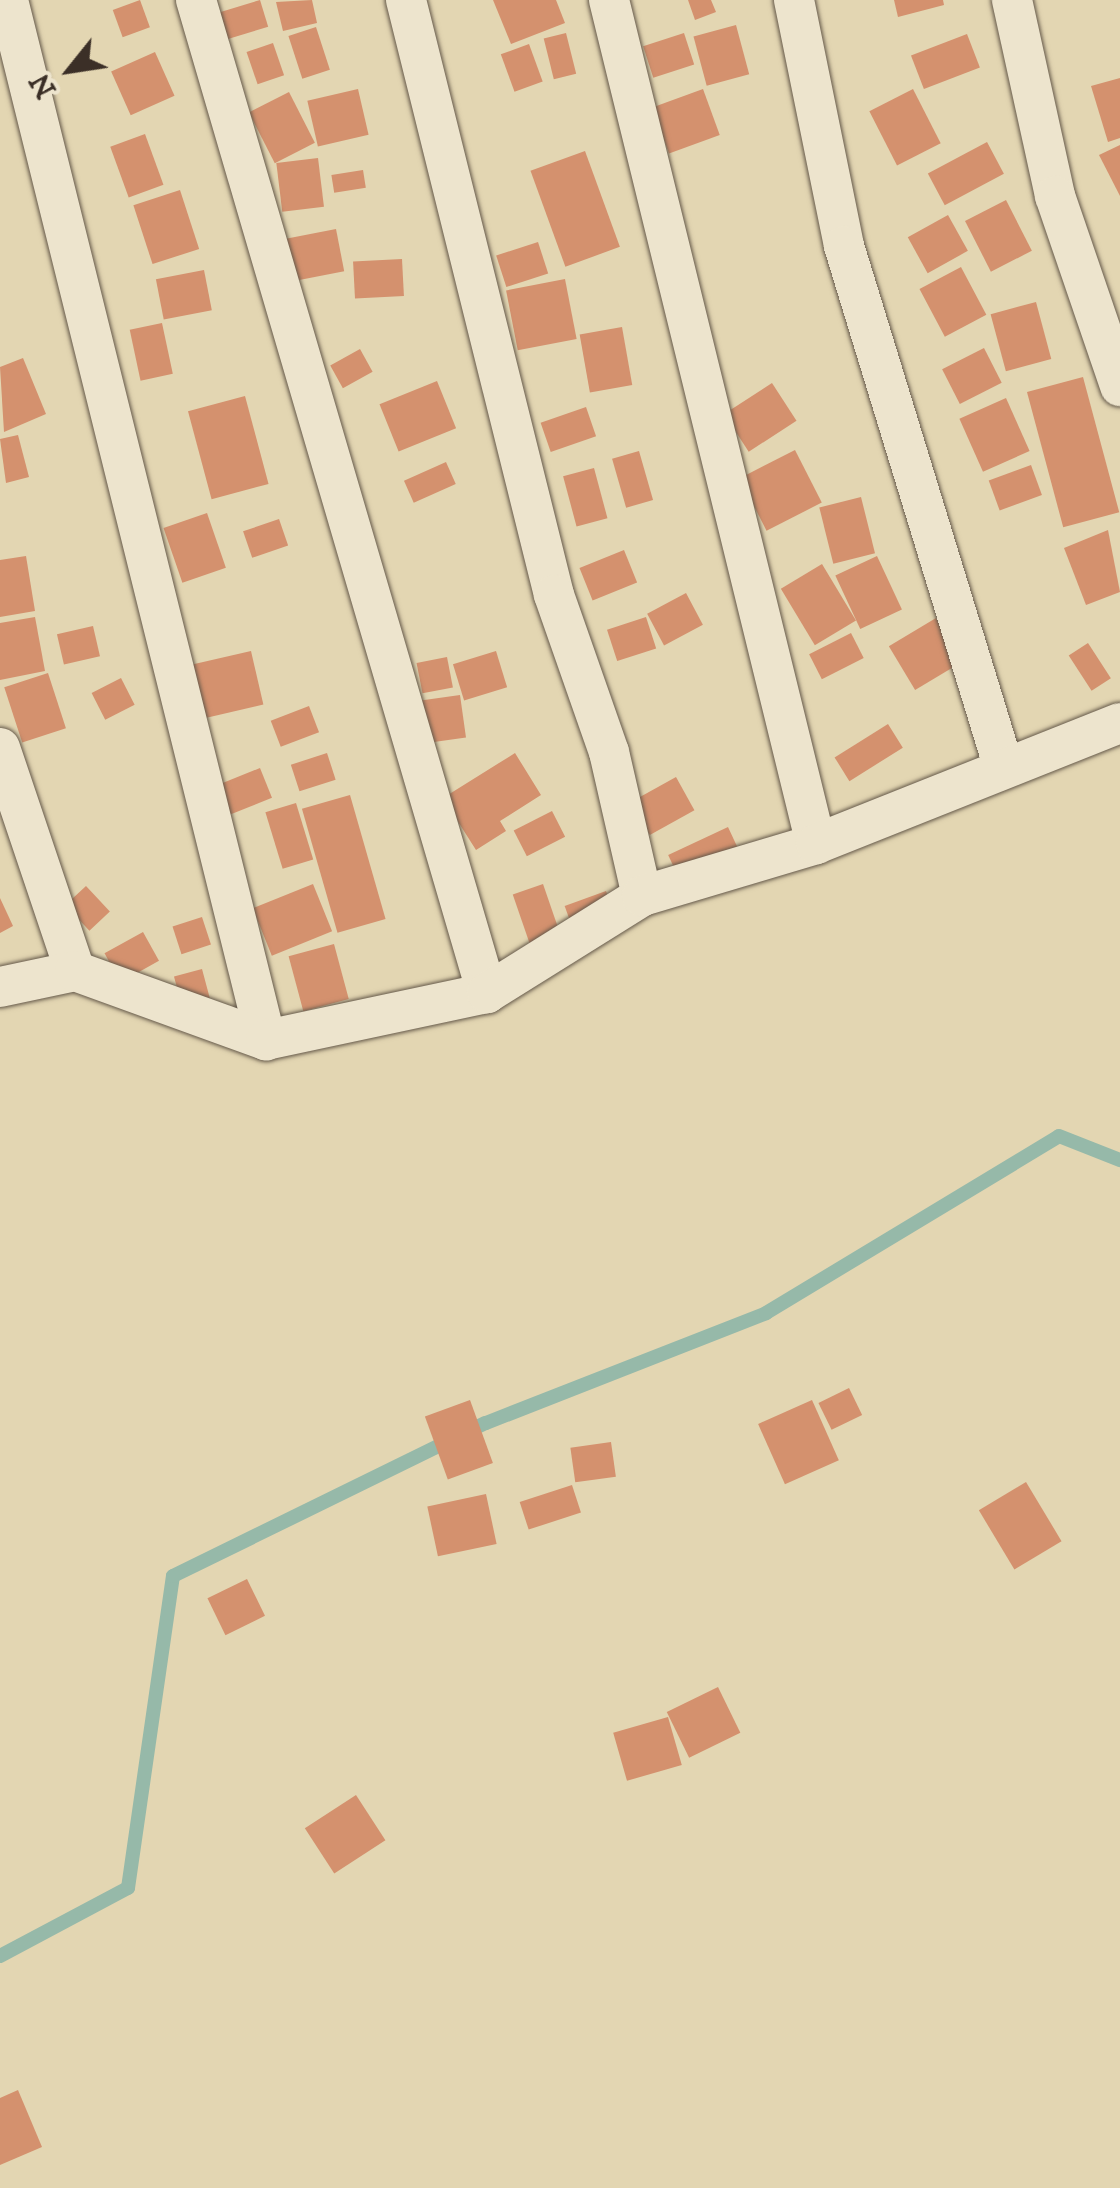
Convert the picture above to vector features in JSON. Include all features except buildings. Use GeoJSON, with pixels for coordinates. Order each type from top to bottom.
{"type":"FeatureCollection","features":[{"type":"Feature","properties":{"kind":"street"},"geometry":{"type":"LineString","coordinates":[[8,0],[266,1040]]}},
{"type":"Feature","properties":{"kind":"street"},"geometry":{"type":"LineString","coordinates":[[196,0],[487,993]]}},
{"type":"Feature","properties":{"kind":"street"},"geometry":{"type":"LineString","coordinates":[[406,0],[554,595],[609,752],[642,896]]}},
{"type":"Feature","properties":{"kind":"street"},"geometry":{"type":"LineString","coordinates":[[609,0],[816,844]]}},
{"type":"Feature","properties":{"kind":"street"},"geometry":{"type":"LineString","coordinates":[[794,0],[844,246],[1003,765]]}},
{"type":"Feature","properties":{"kind":"street"},"geometry":{"type":"LineString","coordinates":[[1012,0],[1055,196],[1120,386]]}},
{"type":"Feature","properties":{"kind":"street"},"geometry":{"type":"LineString","coordinates":[[0,986],[75,971],[266,1040],[487,993],[642,896],[816,844],[1003,765],[1120,722]]}},
{"type":"Feature","properties":{"kind":"street"},"geometry":{"type":"LineString","coordinates":[[0,748],[75,971]]}},
{"type":"Feature","properties":{"kind":"waterway"},"geometry":{"type":"LineString","coordinates":[[0,1956],[128,1888],[173,1576],[486,1423],[766,1313],[1059,1136],[1120,1160]]}}]}
